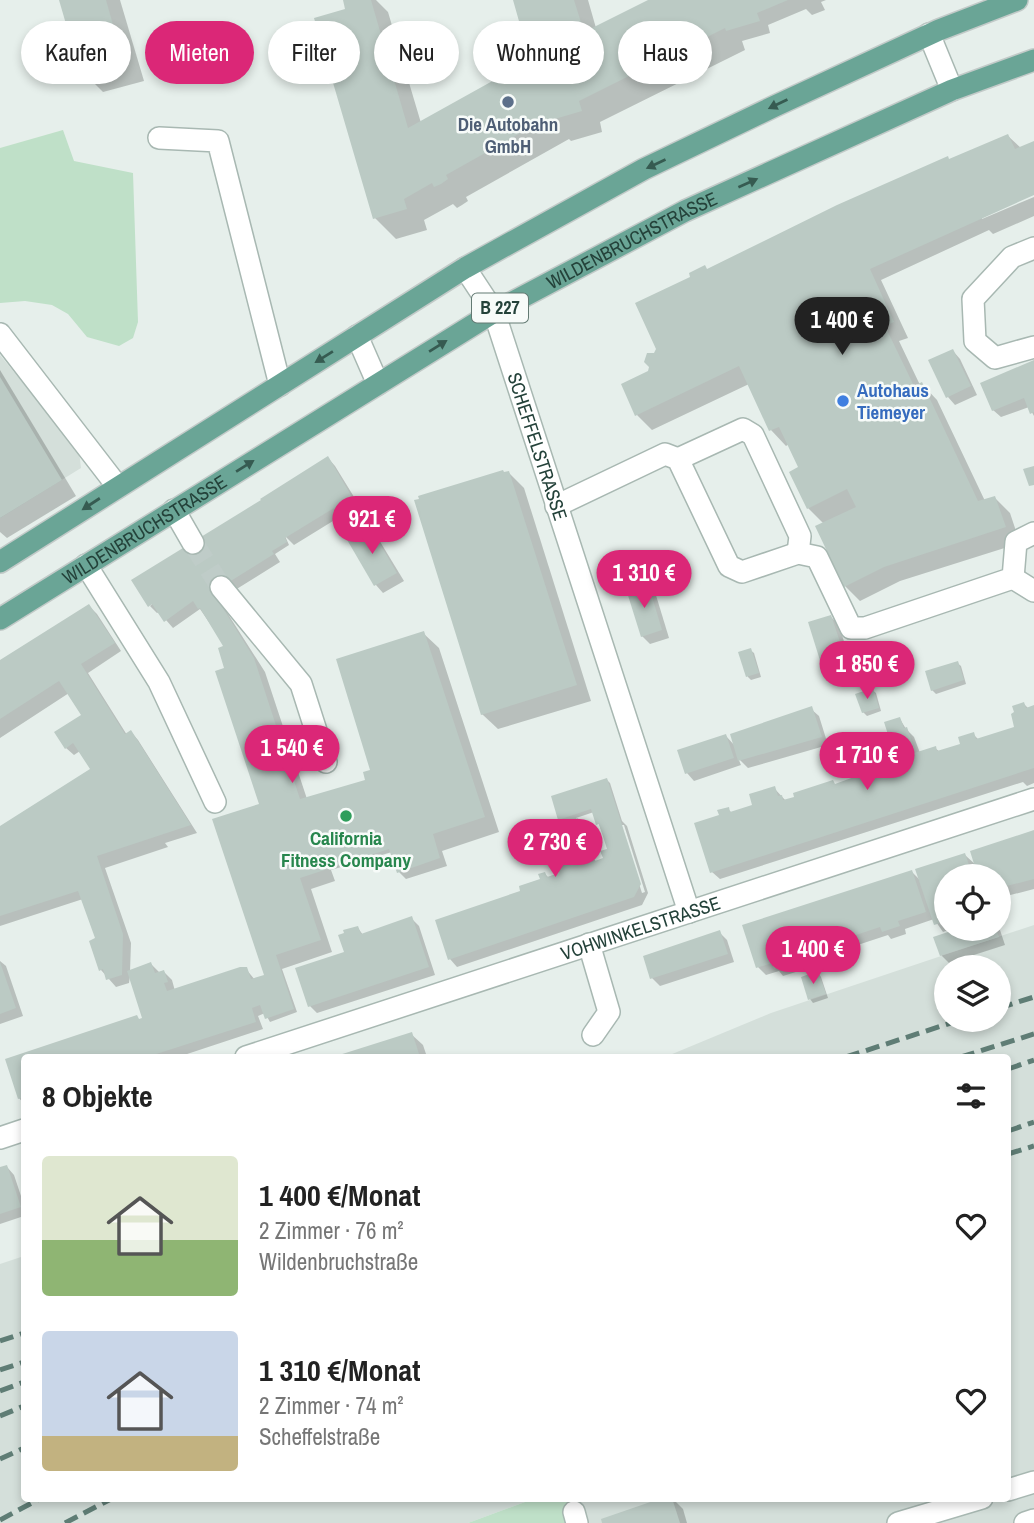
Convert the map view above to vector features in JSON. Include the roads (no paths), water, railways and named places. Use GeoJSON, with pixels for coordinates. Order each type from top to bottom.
{"type":"FeatureCollection","features":[{"type":"Feature","properties":{"kind":"main road","name":"B 227"},"geometry":{"type":"LineString","coordinates":[[0,562],[465,268],[644,169],[929,34],[1017,0]]}},
{"type":"Feature","properties":{"kind":"main road","name":"WILDENBRUCHSTRASSE"},"geometry":{"type":"LineString","coordinates":[[0,619],[494,312],[685,211],[953,90],[1034,60]]}},
{"type":"Feature","properties":{"kind":"street"},"geometry":{"type":"LineString","coordinates":[[929,34],[953,90]]}},
{"type":"Feature","properties":{"kind":"street"},"geometry":{"type":"LineString","coordinates":[[159,138],[218,141],[280,385]]}},
{"type":"Feature","properties":{"kind":"street"},"geometry":{"type":"LineString","coordinates":[[1034,248],[1012,257],[973,299],[975,341],[995,358],[1034,347]]}},
{"type":"Feature","properties":{"kind":"street","name":"SCHEFFELSTRASSE"},"geometry":{"type":"LineString","coordinates":[[465,268],[494,312],[689,912]]}},
{"type":"Feature","properties":{"kind":"street"},"geometry":{"type":"LineString","coordinates":[[0,334],[118,487]]}},
{"type":"Feature","properties":{"kind":"street"},"geometry":{"type":"LineString","coordinates":[[357,336],[378,384]]}},
{"type":"Feature","properties":{"kind":"street"},"geometry":{"type":"LineString","coordinates":[[678,459],[743,429],[753,435],[800,536],[798,552]]}},
{"type":"Feature","properties":{"kind":"street"},"geometry":{"type":"LineString","coordinates":[[556,506],[665,454],[678,459],[729,566],[742,572],[798,552],[817,556],[851,628],[865,628],[1013,578]]}},
{"type":"Feature","properties":{"kind":"street"},"geometry":{"type":"LineString","coordinates":[[174,510],[193,542]]}},
{"type":"Feature","properties":{"kind":"street"},"geometry":{"type":"LineString","coordinates":[[1013,578],[1016,541],[1034,533]]}},
{"type":"Feature","properties":{"kind":"street"},"geometry":{"type":"LineString","coordinates":[[86,565],[159,682],[215,802]]}},
{"type":"Feature","properties":{"kind":"street"},"geometry":{"type":"LineString","coordinates":[[1013,578],[1034,591]]}},
{"type":"Feature","properties":{"kind":"street"},"geometry":{"type":"LineString","coordinates":[[220,587],[301,684],[326,762]]}},
{"type":"Feature","properties":{"kind":"street","name":"VOHWINKELSTRASSE"},"geometry":{"type":"LineString","coordinates":[[255,1054],[1034,799]]}},
{"type":"Feature","properties":{"kind":"street"},"geometry":{"type":"LineString","coordinates":[[589,944],[609,1012],[593,1035]]}},
{"type":"Feature","properties":{"kind":"street"},"geometry":{"type":"LineString","coordinates":[[0,1138],[21,1131]]}},
{"type":"Feature","properties":{"kind":"street"},"geometry":{"type":"LineString","coordinates":[[1011,1489],[1034,1482]]}},
{"type":"Feature","properties":{"kind":"street"},"geometry":{"type":"LineString","coordinates":[[898,1523],[969,1502]]}},
{"type":"Feature","properties":{"kind":"street"},"geometry":{"type":"LineString","coordinates":[[1025,1523],[1034,1520]]}},
{"type":"Feature","properties":{"kind":"tunnel"},"geometry":{"type":"LineString","coordinates":[[193,543],[221,587]]}},
{"type":"Feature","properties":{"kind":"railway"},"geometry":{"type":"LineString","coordinates":[[1011,1004],[1034,997]]}},
{"type":"Feature","properties":{"kind":"railway"},"geometry":{"type":"LineString","coordinates":[[855,1054],[934,1028]]}},
{"type":"Feature","properties":{"kind":"railway"},"geometry":{"type":"LineString","coordinates":[[971,1054],[1034,1034]]}},
{"type":"Feature","properties":{"kind":"railway"},"geometry":{"type":"LineString","coordinates":[[1011,1068],[1034,1060]]}},
{"type":"Feature","properties":{"kind":"railway"},"geometry":{"type":"LineString","coordinates":[[1011,1130],[1034,1122]]}},
{"type":"Feature","properties":{"kind":"railway"},"geometry":{"type":"LineString","coordinates":[[1011,1153],[1034,1146]]}},
{"type":"Feature","properties":{"kind":"railway"},"geometry":{"type":"LineString","coordinates":[[0,1341],[21,1334]]}},
{"type":"Feature","properties":{"kind":"railway"},"geometry":{"type":"LineString","coordinates":[[0,1370],[21,1363]]}},
{"type":"Feature","properties":{"kind":"railway"},"geometry":{"type":"LineString","coordinates":[[0,1391],[21,1383]]}},
{"type":"Feature","properties":{"kind":"railway"},"geometry":{"type":"LineString","coordinates":[[0,1416],[21,1407]]}},
{"type":"Feature","properties":{"kind":"railway"},"geometry":{"type":"LineString","coordinates":[[0,1459],[21,1449]]}},
{"type":"Feature","properties":{"kind":"railway"},"geometry":{"type":"LineString","coordinates":[[0,1520],[34,1502]]}},
{"type":"Feature","properties":{"kind":"railway"},"geometry":{"type":"LineString","coordinates":[[65,1523],[105,1502]]}},
{"type":"Feature","properties":{"kind":"place","name":"Die Autobahn GmbH"},"geometry":{"type":"Point","coordinates":[508,102]}},
{"type":"Feature","properties":{"kind":"place","name":"Autohaus Tiemeyer"},"geometry":{"type":"Point","coordinates":[843,401]}},
{"type":"Feature","properties":{"kind":"place","name":"California Fitness Company"},"geometry":{"type":"Point","coordinates":[346,816]}}]}
